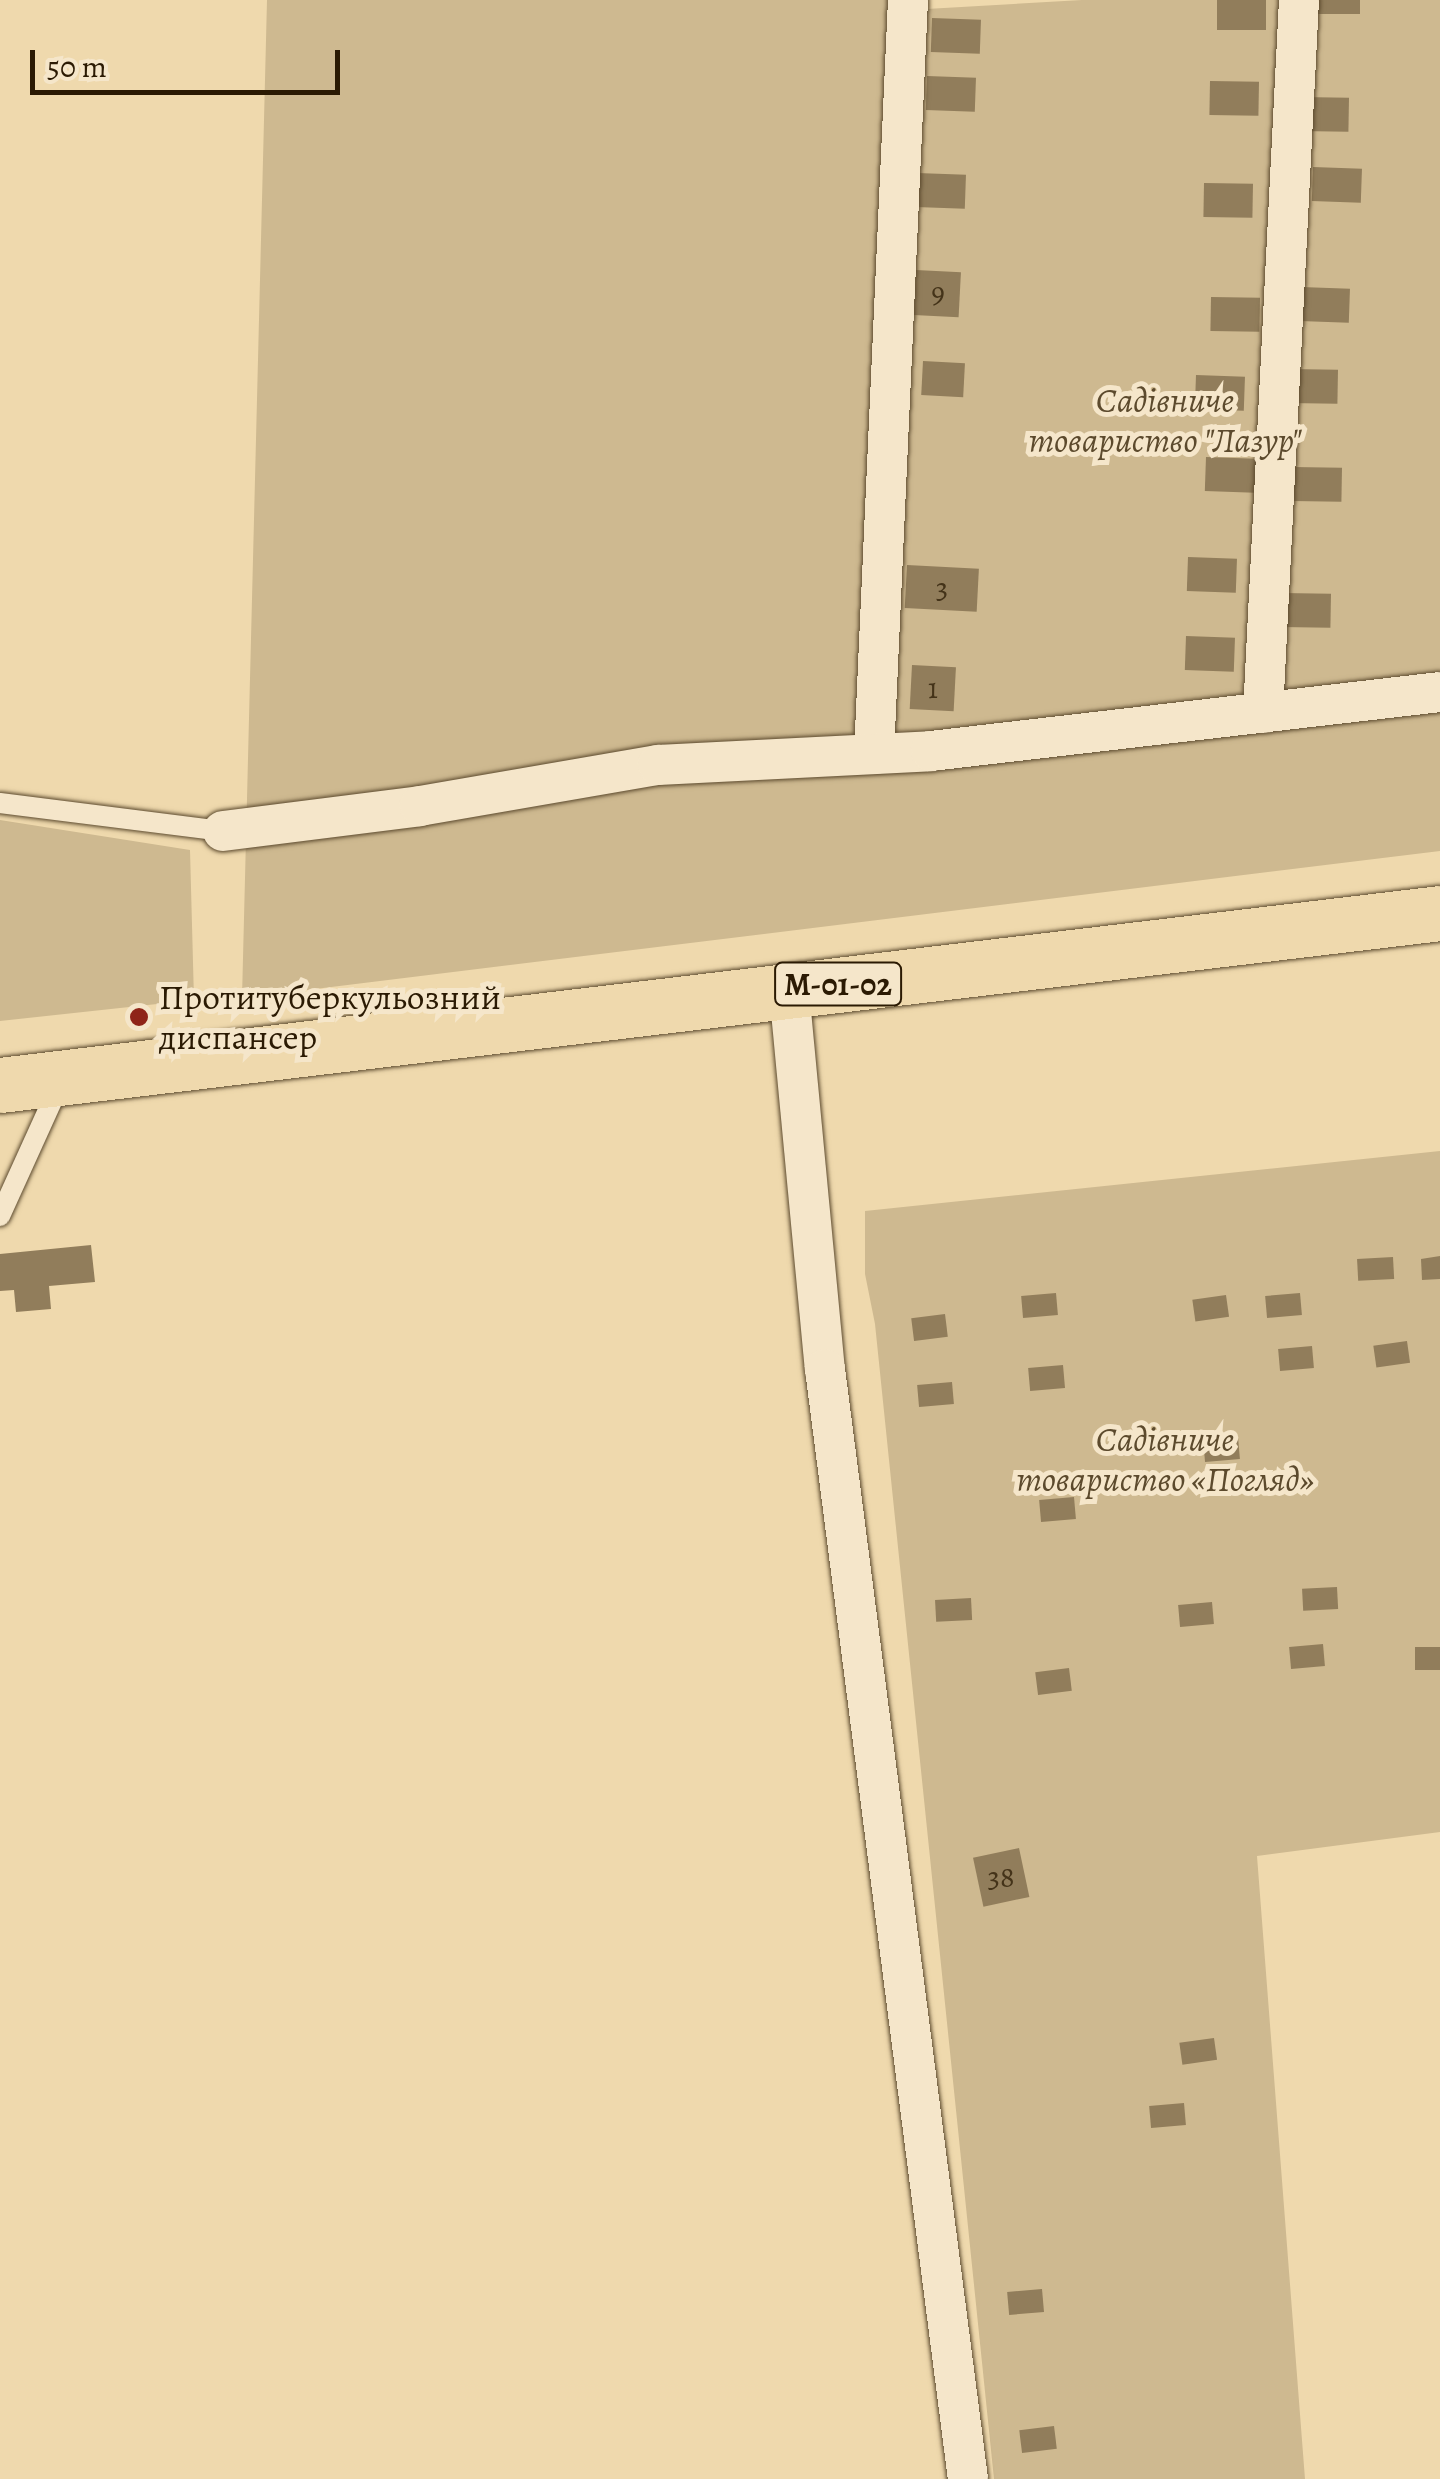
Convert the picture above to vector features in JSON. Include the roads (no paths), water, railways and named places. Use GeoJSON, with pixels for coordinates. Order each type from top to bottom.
{"type":"FeatureCollection","features":[{"type":"Feature","properties":{"kind":"main road","name":"М-01-02"},"geometry":{"type":"LineString","coordinates":[[0,1085],[1440,913]]}},
{"type":"Feature","properties":{"kind":"street"},"geometry":{"type":"LineString","coordinates":[[874,754],[908,0]]}},
{"type":"Feature","properties":{"kind":"street"},"geometry":{"type":"LineString","coordinates":[[1262,712],[1298,0]]}},
{"type":"Feature","properties":{"kind":"street"},"geometry":{"type":"LineString","coordinates":[[223,831],[420,806],[658,765],[874,754],[1440,692]]}},
{"type":"Feature","properties":{"kind":"street"},"geometry":{"type":"LineString","coordinates":[[789,990],[825,1369],[968,2479]]}},
{"type":"Feature","properties":{"kind":"lane"},"geometry":{"type":"LineString","coordinates":[[0,803],[223,831]]}},
{"type":"Feature","properties":{"kind":"lane"},"geometry":{"type":"LineString","coordinates":[[0,1216],[63,1076]]}},
{"type":"Feature","properties":{"kind":"place","name":"Протитуберкульозний диспансер"},"geometry":{"type":"Point","coordinates":[139,1017]}},
{"type":"Feature","properties":{"kind":"park label","name":"Садівниче товариство \"Лазур\""},"geometry":{"type":"Point","coordinates":[1165,420]}},
{"type":"Feature","properties":{"kind":"park label","name":"Садівниче товариство «Погляд»"},"geometry":{"type":"Point","coordinates":[1165,1459]}}]}
